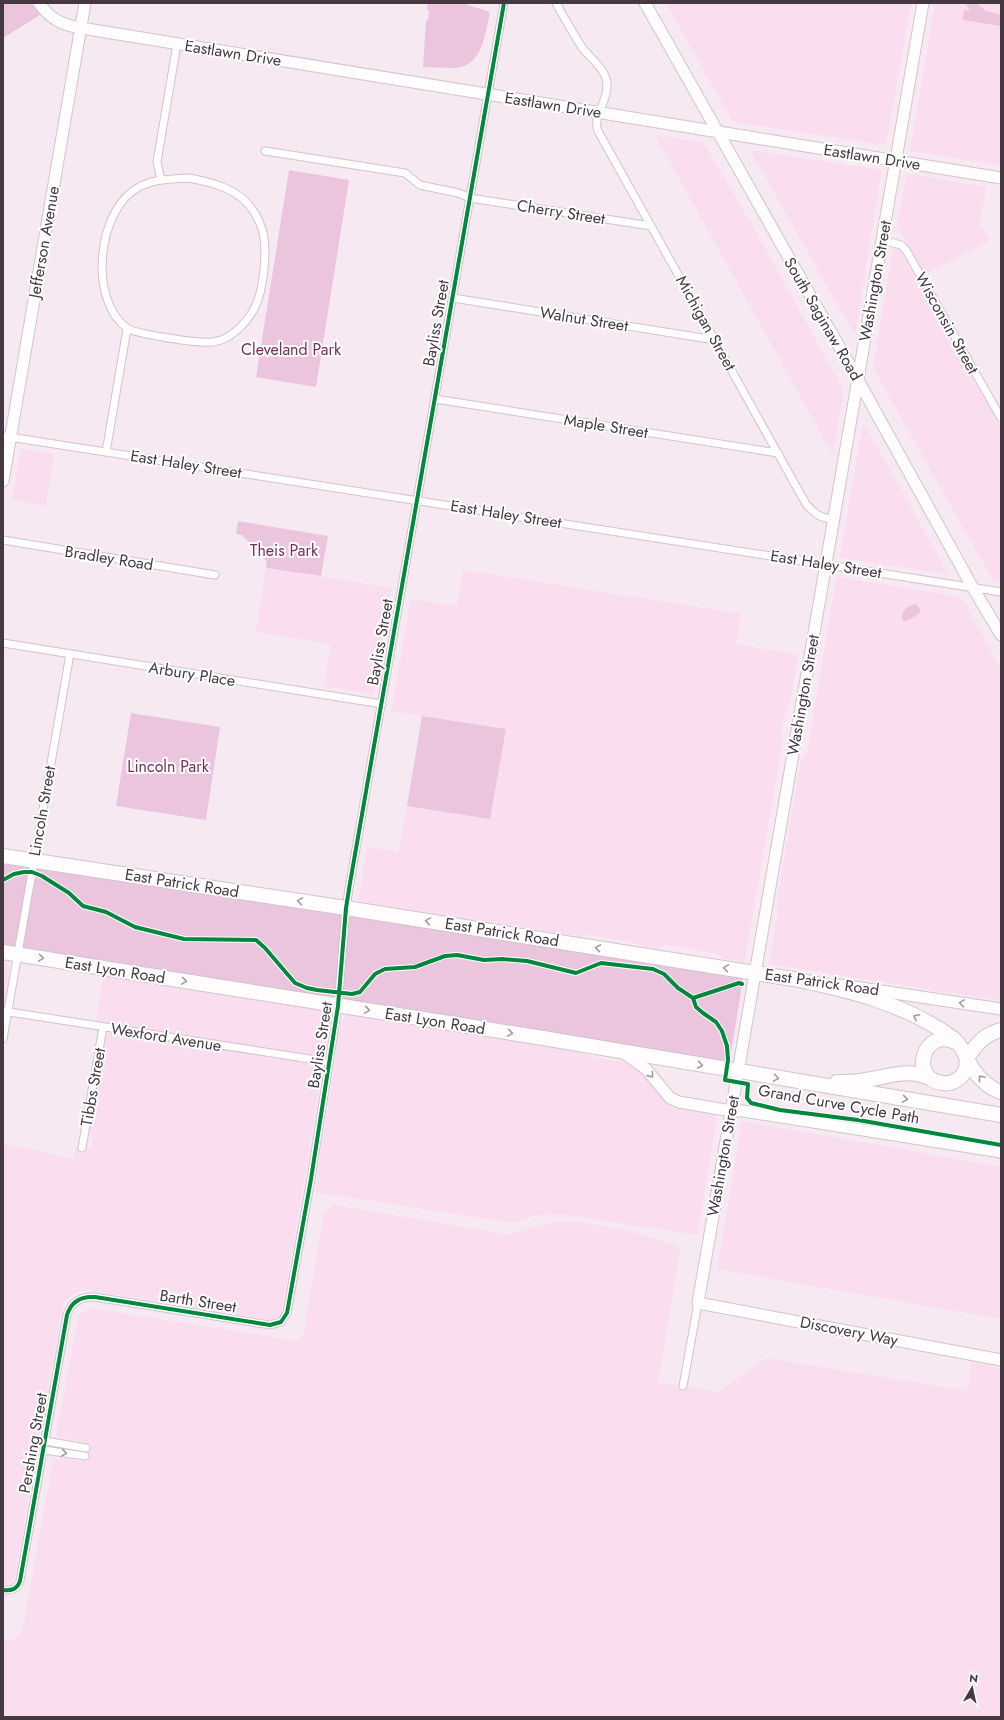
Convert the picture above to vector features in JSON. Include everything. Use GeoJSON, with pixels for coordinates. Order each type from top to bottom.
{"type":"FeatureCollection","features":[{"type":"Feature","properties":{"kind":"highway","name":"East Patrick Road"},"geometry":{"type":"LineString","coordinates":[[3,856],[346,908],[793,979]]}},
{"type":"Feature","properties":{"kind":"highway","name":"East Lyon Road"},"geometry":{"type":"LineString","coordinates":[[3,952],[620,1051],[1001,1115]]}},
{"type":"Feature","properties":{"kind":"highway"},"geometry":{"type":"LineString","coordinates":[[793,979],[835,989],[890,1005],[930,1024],[960,1045],[983,1082],[991,1088],[1001,1092]]}},
{"type":"Feature","properties":{"kind":"highway"},"geometry":{"type":"LineString","coordinates":[[814,1084],[865,1080],[909,1072],[946,1083],[955,1081],[964,1072],[967,1058],[982,1039],[1001,1030]]}},
{"type":"Feature","properties":{"kind":"highway"},"geometry":{"type":"LineString","coordinates":[[933,1080],[926,1074],[923,1065],[923,1056],[927,1048],[934,1042],[943,1039],[952,1040],[960,1045]]}},
{"type":"Feature","properties":{"kind":"street","name":"Eastlawn Drive"},"geometry":{"type":"LineString","coordinates":[[39,3],[51,18],[69,26],[717,133],[1001,178]]}},
{"type":"Feature","properties":{"kind":"street","name":"Jefferson Avenue"},"geometry":{"type":"LineString","coordinates":[[3,481],[7,436],[85,3]]}},
{"type":"Feature","properties":{"kind":"street","name":"Bayliss Street"},"geometry":{"type":"LineString","coordinates":[[292,1287],[338,1006],[346,908],[504,3]]}},
{"type":"Feature","properties":{"kind":"street","name":"Michigan Street"},"geometry":{"type":"LineString","coordinates":[[556,3],[582,48],[599,66],[607,83],[605,102],[596,122],[598,131],[806,504],[813,513],[821,518],[833,520]]}},
{"type":"Feature","properties":{"kind":"street","name":"South Saginaw Road"},"geometry":{"type":"LineString","coordinates":[[644,3],[858,380],[973,588],[1001,635]]}},
{"type":"Feature","properties":{"kind":"street","name":"Washington Street"},"geometry":{"type":"LineString","coordinates":[[683,1386],[923,3]]}},
{"type":"Feature","properties":{"kind":"street"},"geometry":{"type":"LineString","coordinates":[[161,180],[157,162],[177,44]]}},
{"type":"Feature","properties":{"kind":"street","name":"Cherry Street"},"geometry":{"type":"LineString","coordinates":[[265,150],[405,173],[420,185],[458,193],[470,198],[651,226]]}},
{"type":"Feature","properties":{"kind":"street"},"geometry":{"type":"LineString","coordinates":[[189,178],[202,180],[239,195],[249,205],[262,229],[264,244],[261,287],[254,309],[238,329],[224,339],[212,342],[200,342],[140,333],[128,329],[115,317],[107,302],[103,289],[102,267],[109,222],[117,207],[126,196],[138,187],[152,181],[189,178]]}},
{"type":"Feature","properties":{"kind":"street","name":"Wisconsin Street"},"geometry":{"type":"LineString","coordinates":[[882,240],[901,244],[906,250],[1001,418]]}},
{"type":"Feature","properties":{"kind":"street","name":"Walnut Street"},"geometry":{"type":"LineString","coordinates":[[453,298],[715,340]]}},
{"type":"Feature","properties":{"kind":"street"},"geometry":{"type":"LineString","coordinates":[[106,452],[128,329]]}},
{"type":"Feature","properties":{"kind":"street","name":"Maple Street"},"geometry":{"type":"LineString","coordinates":[[435,399],[778,453]]}},
{"type":"Feature","properties":{"kind":"street","name":"East Haley Street"},"geometry":{"type":"LineString","coordinates":[[7,436],[1001,592]]}},
{"type":"Feature","properties":{"kind":"street","name":"Bradley Road"},"geometry":{"type":"LineString","coordinates":[[3,540],[215,575]]}},
{"type":"Feature","properties":{"kind":"street","name":"Arbury Place"},"geometry":{"type":"LineString","coordinates":[[3,643],[382,704]]}},
{"type":"Feature","properties":{"kind":"street","name":"Lincoln Street"},"geometry":{"type":"LineString","coordinates":[[3,1039],[5,1011],[18,954],[70,654]]}},
{"type":"Feature","properties":{"kind":"street","name":"East Patrick Road"},"geometry":{"type":"LineString","coordinates":[[793,979],[873,988],[1001,1009]]}},
{"type":"Feature","properties":{"kind":"street","name":"Wexford Avenue"},"geometry":{"type":"LineString","coordinates":[[5,1011],[329,1062]]}},
{"type":"Feature","properties":{"kind":"street","name":"Tibbs Street"},"geometry":{"type":"LineString","coordinates":[[82,1148],[103,1027]]}},
{"type":"Feature","properties":{"kind":"street"},"geometry":{"type":"LineString","coordinates":[[620,1051],[646,1068],[670,1098],[679,1102],[1001,1152]]}},
{"type":"Feature","properties":{"kind":"street","name":"Barth Street"},"geometry":{"type":"LineString","coordinates":[[75,1302],[88,1296],[270,1325],[278,1323],[285,1318],[292,1287]]}},
{"type":"Feature","properties":{"kind":"street","name":"Pershing Street"},"geometry":{"type":"LineString","coordinates":[[3,1590],[11,1591],[15,1589],[20,1581],[67,1315],[75,1302]]}},
{"type":"Feature","properties":{"kind":"street","name":"Discovery Way"},"geometry":{"type":"LineString","coordinates":[[698,1303],[1001,1360]]}},
{"type":"Feature","properties":{"kind":"street"},"geometry":{"type":"LineString","coordinates":[[45,1441],[86,1448]]}},
{"type":"Feature","properties":{"kind":"street"},"geometry":{"type":"LineString","coordinates":[[44,1450],[85,1456]]}},
{"type":"Feature","properties":{"kind":"shaded area"},"geometry":{"type":"Polygon","coordinates":[[[666,3],[911,3],[886,145],[733,122],[666,3]]]}},
{"type":"Feature","properties":{"kind":"shaded area"},"geometry":{"type":"Polygon","coordinates":[[[935,3],[1001,3],[1001,165],[910,151],[935,3]]]}},
{"type":"Feature","properties":{"kind":"shaded area"},"geometry":{"type":"Polygon","coordinates":[[[655,135],[703,142],[756,232],[844,391],[833,455],[655,135]]]}},
{"type":"Feature","properties":{"kind":"shaded area"},"geometry":{"type":"Polygon","coordinates":[[[750,150],[882,170],[855,334],[840,309],[750,150]]]}},
{"type":"Feature","properties":{"kind":"shaded area"},"geometry":{"type":"Polygon","coordinates":[[[910,174],[986,187],[980,224],[990,240],[924,275],[897,224],[906,177],[910,174]]]}},
{"type":"Feature","properties":{"kind":"shaded area"},"geometry":{"type":"Polygon","coordinates":[[[893,249],[898,249],[901,252],[1001,428],[1001,583],[994,582],[873,368],[893,249]]]}},
{"type":"Feature","properties":{"kind":"shaded area"},"geometry":{"type":"Polygon","coordinates":[[[863,423],[948,574],[842,558],[840,556],[863,423]]]}},
{"type":"Feature","properties":{"kind":"shaded area"},"geometry":{"type":"Polygon","coordinates":[[[21,449],[54,454],[46,506],[12,500],[21,449]]]}},
{"type":"Feature","properties":{"kind":"shaded area"},"geometry":{"type":"Polygon","coordinates":[[[266,568],[392,588],[374,694],[324,686],[331,644],[256,632],[266,568]]]}},
{"type":"Feature","properties":{"kind":"shaded area"},"geometry":{"type":"Polygon","coordinates":[[[463,570],[741,614],[736,644],[798,655],[791,698],[785,714],[780,739],[783,740],[745,960],[742,962],[727,959],[714,953],[666,945],[658,949],[642,946],[628,941],[583,934],[582,937],[358,902],[367,847],[399,852],[407,806],[490,819],[506,729],[391,711],[411,599],[457,606],[463,570]]]}},
{"type":"Feature","properties":{"kind":"shaded area"},"geometry":{"type":"Polygon","coordinates":[[[838,577],[961,597],[1001,669],[1001,1001],[769,964],[778,910],[776,906],[801,760],[807,753],[836,578],[838,577]]]}},
{"type":"Feature","properties":{"kind":"shaded area"},"geometry":{"type":"Polygon","coordinates":[[[3,959],[9,962],[10,968],[6,998],[3,1005],[3,959]]]}},
{"type":"Feature","properties":{"kind":"shaded area"},"geometry":{"type":"Polygon","coordinates":[[[103,975],[326,1011],[330,1020],[304,1182],[281,1315],[278,1319],[273,1320],[88,1290],[77,1292],[69,1297],[63,1304],[14,1580],[9,1586],[3,1586],[3,1143],[74,1159],[76,1147],[91,1149],[93,1139],[89,1132],[105,1037],[110,1033],[111,1024],[96,1021],[103,975]]]}},
{"type":"Feature","properties":{"kind":"shaded area"},"geometry":{"type":"Polygon","coordinates":[[[349,1014],[567,1049],[598,1058],[631,1063],[646,1072],[672,1108],[715,1115],[717,1118],[697,1235],[562,1214],[533,1216],[514,1223],[315,1192],[341,1022],[349,1014]]]}},
{"type":"Feature","properties":{"kind":"shaded area"},"geometry":{"type":"Polygon","coordinates":[[[742,1121],[1001,1167],[1001,1319],[717,1269],[742,1121]]]}},
{"type":"Feature","properties":{"kind":"shaded area"},"geometry":{"type":"Polygon","coordinates":[[[334,1205],[510,1235],[525,1229],[555,1222],[581,1222],[629,1231],[677,1246],[680,1250],[658,1382],[718,1392],[766,1358],[967,1391],[972,1362],[1001,1368],[1001,1717],[3,1717],[3,1639],[11,1641],[22,1632],[53,1461],[62,1458],[84,1462],[87,1443],[60,1437],[56,1434],[79,1314],[90,1308],[296,1341],[303,1336],[324,1212],[334,1205]]]}},
{"type":"Feature","properties":{"kind":"green space"},"geometry":{"type":"Polygon","coordinates":[[[3,3],[31,3],[40,15],[3,38],[3,3]]]}},
{"type":"Feature","properties":{"kind":"green space"},"geometry":{"type":"Polygon","coordinates":[[[428,3],[462,3],[490,12],[481,48],[472,62],[455,68],[423,67],[426,21],[428,20],[429,12],[427,9],[428,3]]]}},
{"type":"Feature","properties":{"kind":"green space"},"geometry":{"type":"Polygon","coordinates":[[[965,3],[976,3],[986,11],[1001,15],[1001,26],[963,20],[964,10],[970,11],[965,3]]]}},
{"type":"Feature","properties":{"kind":"green space","name":"Cleveland Park"},"geometry":{"type":"Polygon","coordinates":[[[289,170],[349,180],[316,387],[256,377],[289,170]]]}},
{"type":"Feature","properties":{"kind":"green space","name":"Theis Park"},"geometry":{"type":"Polygon","coordinates":[[[238,521],[328,536],[321,576],[266,568],[267,562],[242,535],[236,534],[238,521]]]}},
{"type":"Feature","properties":{"kind":"green space"},"geometry":{"type":"Polygon","coordinates":[[[916,604],[921,610],[919,614],[906,621],[902,620],[902,614],[905,609],[916,604]]]}},
{"type":"Feature","properties":{"kind":"green space","name":"Lincoln Park"},"geometry":{"type":"Polygon","coordinates":[[[131,713],[220,727],[206,820],[116,806],[131,713]]]}},
{"type":"Feature","properties":{"kind":"green space"},"geometry":{"type":"Polygon","coordinates":[[[422,716],[506,729],[490,819],[407,806],[422,716]]]}},
{"type":"Feature","properties":{"kind":"green space"},"geometry":{"type":"Polygon","coordinates":[[[3,862],[740,977],[743,980],[730,1059],[725,1062],[3,945],[3,862]]]}},
{"type":"Feature","properties":{"kind":"cycle path"},"geometry":{"type":"LineString","coordinates":[[3,1590],[14,1589],[20,1581],[67,1315],[74,1303],[81,1299],[95,1297],[270,1325],[281,1322],[287,1313],[311,1179],[338,1006],[346,908],[350,883],[504,3]]}},
{"type":"Feature","properties":{"kind":"cycle path","name":"Grand Curve Cycle Path"},"geometry":{"type":"LineString","coordinates":[[3,880],[14,874],[32,872],[42,876],[69,893],[83,906],[106,912],[135,927],[184,939],[256,940],[265,948],[295,983],[317,990],[352,994],[360,992],[375,974],[385,969],[415,967],[445,956],[457,955],[484,960],[502,959],[527,961],[576,973],[601,963],[653,969],[664,974],[678,988],[693,998],[696,1007],[716,1022],[722,1031],[727,1046],[728,1060],[725,1080],[748,1084],[747,1098],[751,1103],[780,1110],[858,1120],[1001,1145]]}},
{"type":"Feature","properties":{"kind":"cycle path"},"geometry":{"type":"LineString","coordinates":[[693,998],[739,983],[742,984]]}}]}
